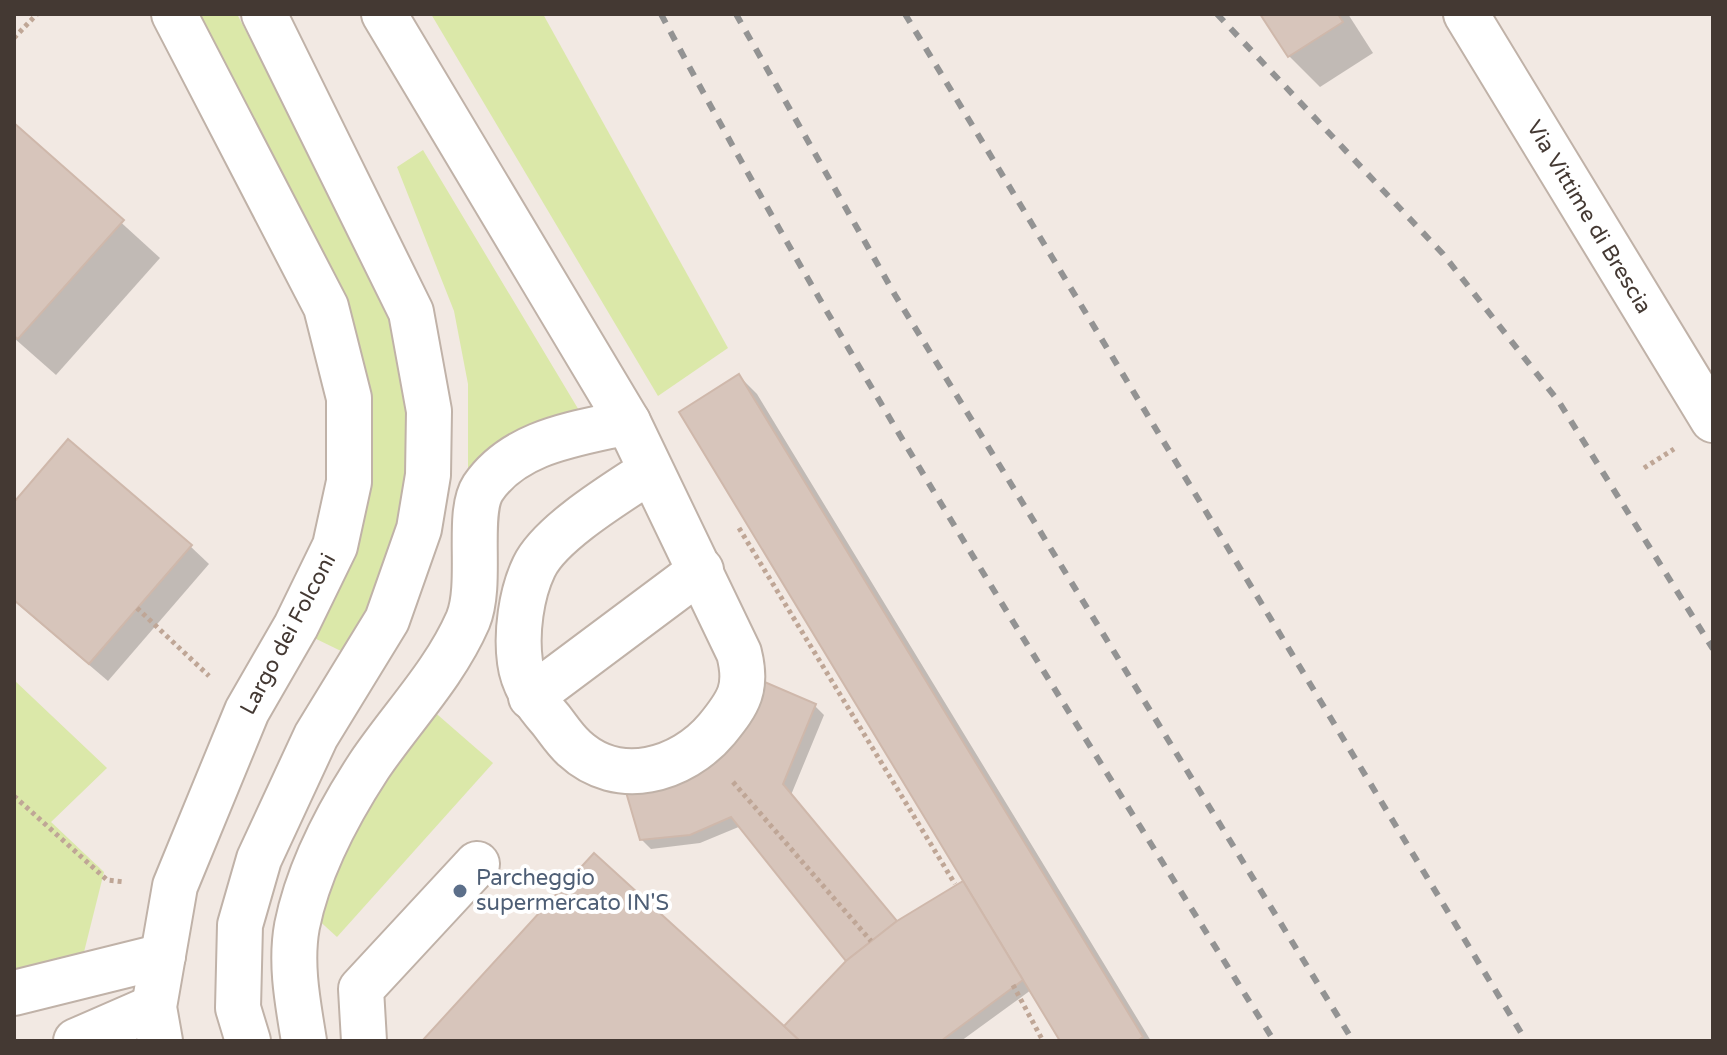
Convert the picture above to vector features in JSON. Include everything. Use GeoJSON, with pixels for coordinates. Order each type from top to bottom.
{"type":"FeatureCollection","features":[{"type":"Feature","properties":{"kind":"street","name":"Largo dei Folconi"},"geometry":{"type":"LineString","coordinates":[[157,1024],[163,956],[175,886],[247,711],[296,626],[335,546],[349,482],[349,398],[326,307],[174,14]]}},
{"type":"Feature","properties":{"kind":"street"},"geometry":{"type":"LineString","coordinates":[[248,1041],[238,1008],[240,925],[259,859],[316,736],[387,620],[419,529],[428,475],[429,411],[411,312],[264,14]]}},
{"type":"Feature","properties":{"kind":"street"},"geometry":{"type":"LineString","coordinates":[[384,14],[628,422],[739,653],[744,676],[736,705],[702,747],[682,759],[645,773],[610,768],[575,749],[531,697],[520,663],[519,621],[535,565],[582,515],[650,471]]}},
{"type":"Feature","properties":{"kind":"street","name":"Via Vittime di Brescia"},"geometry":{"type":"LineString","coordinates":[[1466,14],[1713,420]]}},
{"type":"Feature","properties":{"kind":"street"},"geometry":{"type":"LineString","coordinates":[[304,1041],[295,979],[297,926],[322,851],[369,766],[421,700],[469,618],[478,577],[476,534],[481,491],[511,457],[562,437],[628,422]]}},
{"type":"Feature","properties":{"kind":"street"},"geometry":{"type":"LineString","coordinates":[[531,697],[701,570]]}},
{"type":"Feature","properties":{"kind":"street"},"geometry":{"type":"LineString","coordinates":[[364,1041],[361,989],[477,864]]}},
{"type":"Feature","properties":{"kind":"street"},"geometry":{"type":"LineString","coordinates":[[14,993],[163,956]]}},
{"type":"Feature","properties":{"kind":"street"},"geometry":{"type":"LineString","coordinates":[[76,1041],[157,1024]]}},
{"type":"Feature","properties":{"kind":"path"},"geometry":{"type":"LineString","coordinates":[[14,38],[37,14]]}},
{"type":"Feature","properties":{"kind":"path"},"geometry":{"type":"LineString","coordinates":[[731,515],[955,884]]}},
{"type":"Feature","properties":{"kind":"path"},"geometry":{"type":"LineString","coordinates":[[137,608],[247,711]]}},
{"type":"Feature","properties":{"kind":"path"},"geometry":{"type":"LineString","coordinates":[[725,772],[871,941]]}},
{"type":"Feature","properties":{"kind":"path"},"geometry":{"type":"LineString","coordinates":[[14,796],[107,880],[175,886]]}},
{"type":"Feature","properties":{"kind":"path"},"geometry":{"type":"LineString","coordinates":[[1013,985],[1043,1041]]}},
{"type":"Feature","properties":{"kind":"green space"},"geometry":{"type":"Polygon","coordinates":[[[192,14],[237,14],[352,233],[394,321],[408,420],[408,482],[401,522],[368,612],[341,651],[308,635],[361,395],[192,14]]]}},
{"type":"Feature","properties":{"kind":"green space"},"geometry":{"type":"Polygon","coordinates":[[[431,14],[543,14],[728,348],[658,396],[431,14]]]}},
{"type":"Feature","properties":{"kind":"green space"},"geometry":{"type":"Polygon","coordinates":[[[423,150],[580,412],[468,475],[468,384],[454,311],[397,167],[423,150]]]}},
{"type":"Feature","properties":{"kind":"green space"},"geometry":{"type":"Polygon","coordinates":[[[14,680],[107,768],[51,822],[104,872],[82,960],[14,969],[14,680]]]}},
{"type":"Feature","properties":{"kind":"green space"},"geometry":{"type":"Polygon","coordinates":[[[431,709],[493,763],[337,937],[314,916],[336,856],[431,709]]]}},
{"type":"Feature","properties":{"kind":"building"},"geometry":{"type":"Polygon","coordinates":[[[1260,14],[1338,14],[1343,22],[1288,57],[1260,14]]]}},
{"type":"Feature","properties":{"kind":"building"},"geometry":{"type":"Polygon","coordinates":[[[14,123],[124,220],[18,339],[14,336],[14,123]]]}},
{"type":"Feature","properties":{"kind":"building"},"geometry":{"type":"Polygon","coordinates":[[[739,374],[1143,1037],[1137,1041],[1060,1041],[679,412],[739,374]]]}},
{"type":"Feature","properties":{"kind":"building"},"geometry":{"type":"Polygon","coordinates":[[[68,439],[192,545],[89,664],[14,600],[14,502],[68,439]]]}},
{"type":"Feature","properties":{"kind":"building"},"geometry":{"type":"Polygon","coordinates":[[[760,680],[816,704],[783,784],[897,921],[846,961],[731,817],[690,835],[640,840],[626,792],[760,680]]]}},
{"type":"Feature","properties":{"kind":"building"},"geometry":{"type":"Polygon","coordinates":[[[594,853],[784,1026],[800,1041],[422,1041],[594,853]]]}},
{"type":"Feature","properties":{"kind":"building"},"geometry":{"type":"Polygon","coordinates":[[[963,881],[1023,980],[941,1041],[800,1041],[784,1026],[846,961],[897,921],[963,881]]]}},
{"type":"Feature","properties":{"kind":"railway"},"geometry":{"type":"LineString","coordinates":[[661,14],[806,275],[958,532],[1274,1041]]}},
{"type":"Feature","properties":{"kind":"railway"},"geometry":{"type":"LineString","coordinates":[[736,14],[895,295],[1353,1041]]}},
{"type":"Feature","properties":{"kind":"railway"},"geometry":{"type":"LineString","coordinates":[[905,14],[1526,1041]]}},
{"type":"Feature","properties":{"kind":"railway"},"geometry":{"type":"LineString","coordinates":[[1217,14],[1443,254],[1559,402],[1713,649]]}},
{"type":"Feature","properties":{"kind":"place","name":"Parcheggio supermercato IN'S"},"geometry":{"type":"Point","coordinates":[460,891]}}]}
